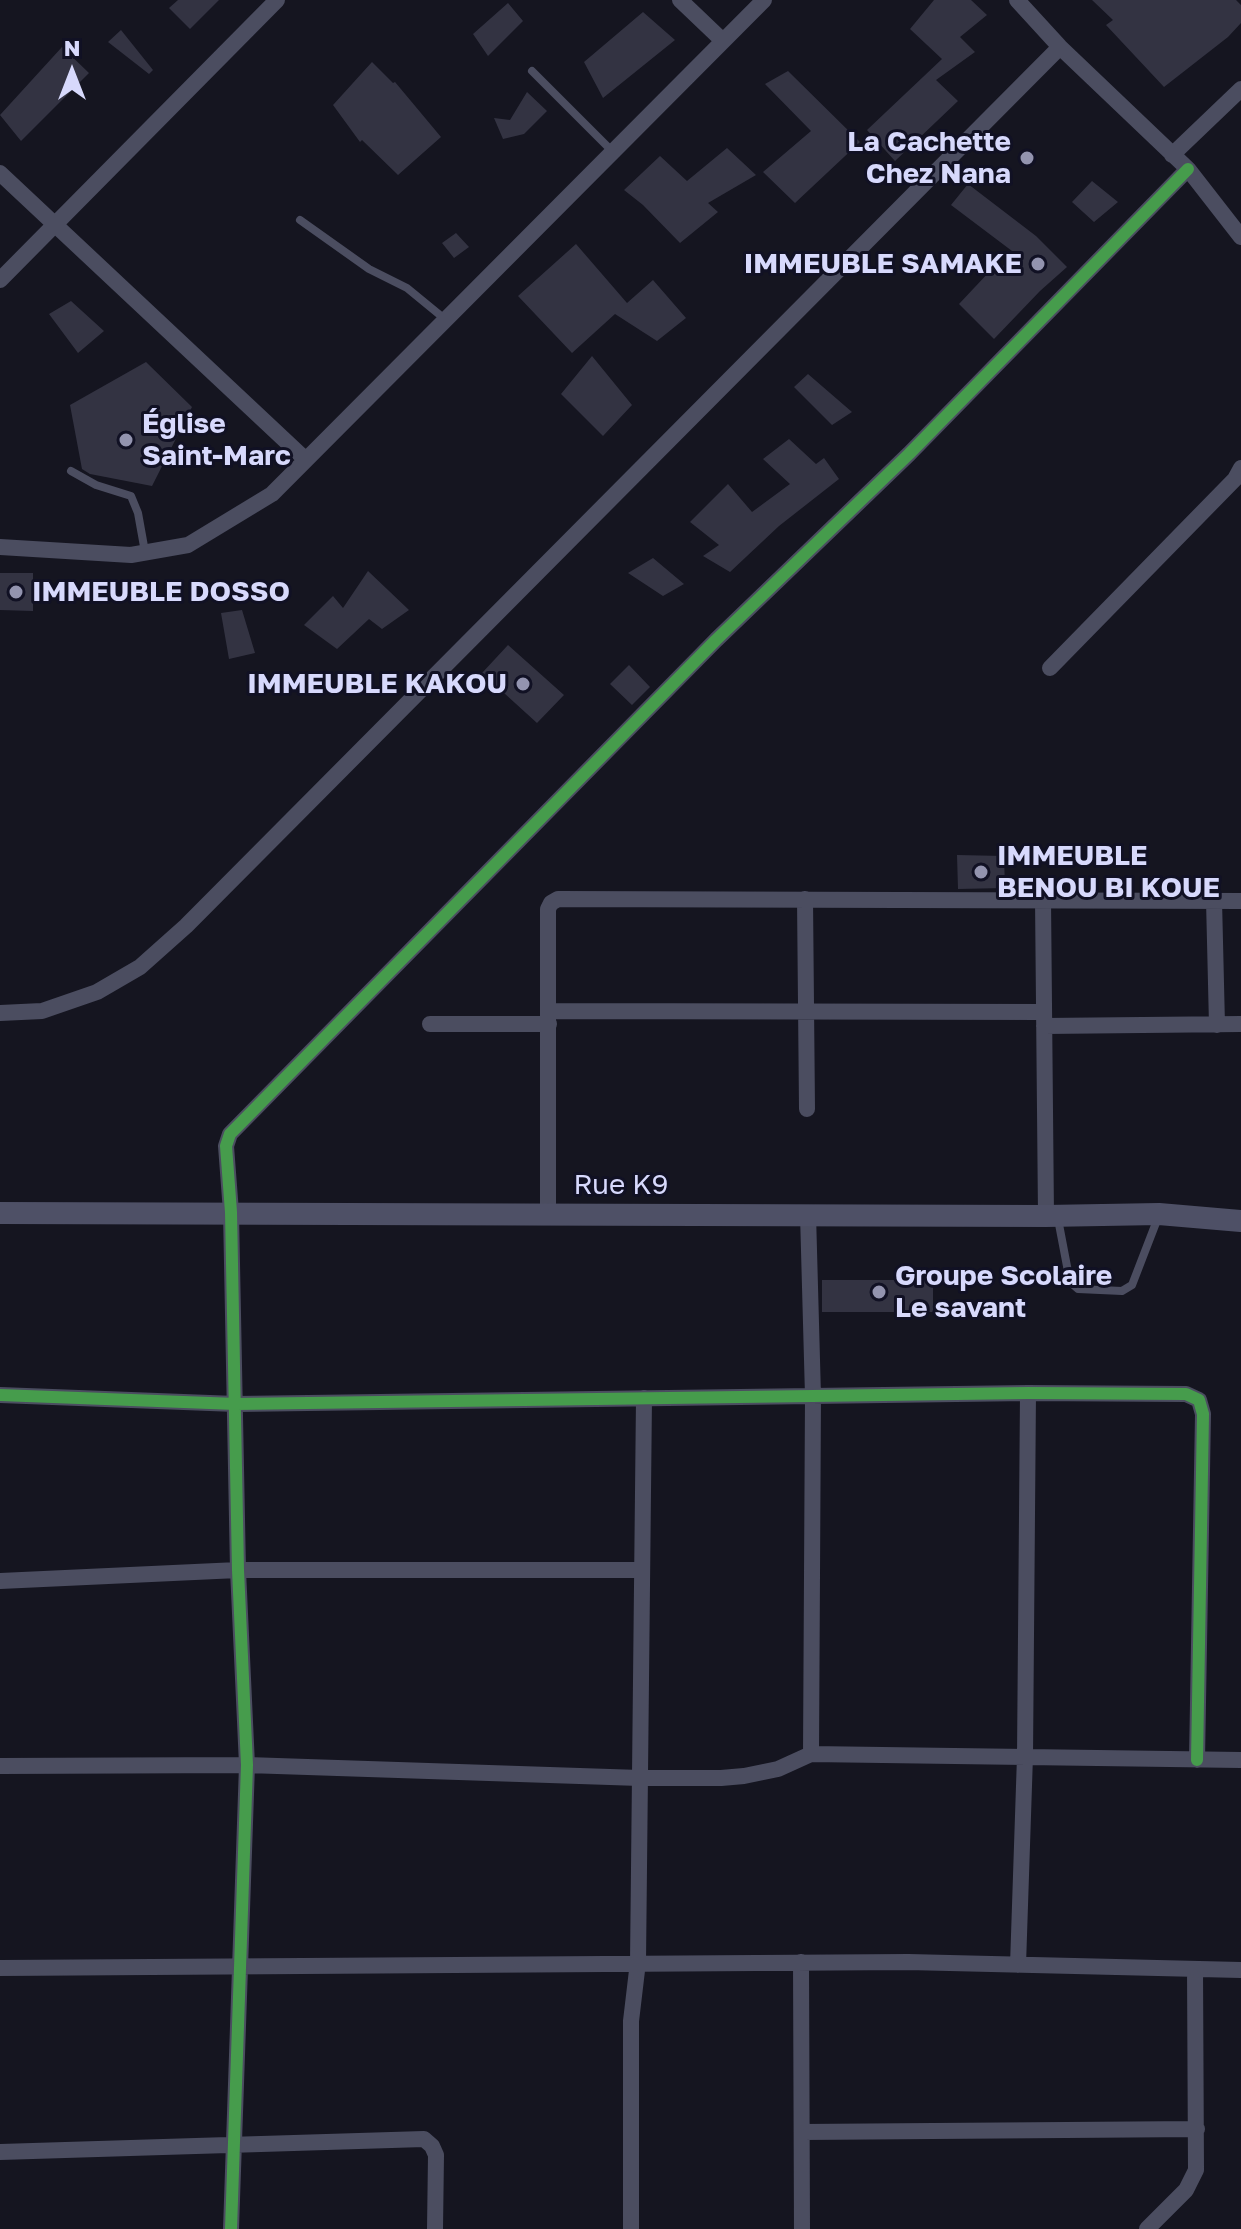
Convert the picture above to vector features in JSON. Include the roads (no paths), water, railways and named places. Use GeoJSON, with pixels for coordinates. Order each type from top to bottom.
{"type":"FeatureCollection","features":[{"type":"Feature","properties":{"kind":"street"},"geometry":{"type":"LineString","coordinates":[[0,280],[277,0]]}},
{"type":"Feature","properties":{"kind":"street"},"geometry":{"type":"LineString","coordinates":[[680,0],[723,41]]}},
{"type":"Feature","properties":{"kind":"street"},"geometry":{"type":"LineString","coordinates":[[0,547],[131,555],[188,545],[272,494],[764,0]]}},
{"type":"Feature","properties":{"kind":"street"},"geometry":{"type":"LineString","coordinates":[[1017,0],[1060,47],[1188,169],[1241,237]]}},
{"type":"Feature","properties":{"kind":"street"},"geometry":{"type":"LineString","coordinates":[[0,1013],[42,1011],[97,992],[140,967],[186,926],[1060,47]]}},
{"type":"Feature","properties":{"kind":"street"},"geometry":{"type":"LineString","coordinates":[[1172,155],[1241,89]]}},
{"type":"Feature","properties":{"kind":"street"},"geometry":{"type":"LineString","coordinates":[[231,2229],[247,1765],[238,1570],[231,1212],[226,1146],[230,1134],[716,640],[909,454],[1188,169]]}},
{"type":"Feature","properties":{"kind":"street"},"geometry":{"type":"LineString","coordinates":[[0,173],[306,460]]}},
{"type":"Feature","properties":{"kind":"street"},"geometry":{"type":"LineString","coordinates":[[1050,668],[1235,479],[1241,468]]}},
{"type":"Feature","properties":{"kind":"street"},"geometry":{"type":"LineString","coordinates":[[548,1215],[548,909],[558,899],[1241,901]]}},
{"type":"Feature","properties":{"kind":"street"},"geometry":{"type":"LineString","coordinates":[[805,899],[807,1109]]}},
{"type":"Feature","properties":{"kind":"street"},"geometry":{"type":"LineString","coordinates":[[1043,899],[1044,1019],[1052,1216]]}},
{"type":"Feature","properties":{"kind":"street"},"geometry":{"type":"LineString","coordinates":[[1214,900],[1217,1025]]}},
{"type":"Feature","properties":{"kind":"street"},"geometry":{"type":"LineString","coordinates":[[430,1024],[549,1017],[808,1012],[1241,1024]]}},
{"type":"Feature","properties":{"kind":"street","name":"Rue K9"},"geometry":{"type":"LineString","coordinates":[[0,1213],[1159,1214],[1241,1221]]}},
{"type":"Feature","properties":{"kind":"street"},"geometry":{"type":"LineString","coordinates":[[808,1214],[813,1396],[811,1754]]}},
{"type":"Feature","properties":{"kind":"street"},"geometry":{"type":"LineString","coordinates":[[0,1395],[236,1404],[1028,1393],[1186,1394],[1199,1400],[1203,1414],[1197,1760]]}},
{"type":"Feature","properties":{"kind":"street"},"geometry":{"type":"LineString","coordinates":[[1018,1965],[1025,1756],[1028,1393]]}},
{"type":"Feature","properties":{"kind":"street"},"geometry":{"type":"LineString","coordinates":[[631,2229],[631,2021],[638,1962],[644,1398]]}},
{"type":"Feature","properties":{"kind":"street"},"geometry":{"type":"LineString","coordinates":[[0,1581],[238,1570],[642,1570]]}},
{"type":"Feature","properties":{"kind":"street"},"geometry":{"type":"LineString","coordinates":[[0,1766],[247,1765],[640,1778],[744,1776],[778,1769],[811,1754],[1241,1760]]}},
{"type":"Feature","properties":{"kind":"street"},"geometry":{"type":"LineString","coordinates":[[801,1962],[802,2229]]}},
{"type":"Feature","properties":{"kind":"street"},"geometry":{"type":"LineString","coordinates":[[0,1968],[801,1962],[1241,1970]]}},
{"type":"Feature","properties":{"kind":"street"},"geometry":{"type":"LineString","coordinates":[[1147,2229],[1193,2179],[1196,2170],[1195,1969]]}},
{"type":"Feature","properties":{"kind":"street"},"geometry":{"type":"LineString","coordinates":[[802,2132],[1197,2129]]}},
{"type":"Feature","properties":{"kind":"street"},"geometry":{"type":"LineString","coordinates":[[0,2152],[424,2139],[436,2155],[435,2229]]}},
{"type":"Feature","properties":{"kind":"lane"},"geometry":{"type":"LineString","coordinates":[[532,71],[613,152]]}},
{"type":"Feature","properties":{"kind":"lane"},"geometry":{"type":"LineString","coordinates":[[300,220],[369,269],[407,288],[446,320]]}},
{"type":"Feature","properties":{"kind":"lane"},"geometry":{"type":"LineString","coordinates":[[71,471],[96,485],[131,496],[138,513],[145,552]]}},
{"type":"Feature","properties":{"kind":"lane"},"geometry":{"type":"LineString","coordinates":[[1052,1216],[1070,1282],[1078,1289],[1122,1291],[1132,1285],[1159,1214]]}},
{"type":"Feature","properties":{"kind":"place","name":"La Cachette Chez Nana"},"geometry":{"type":"Point","coordinates":[1027,158]}},
{"type":"Feature","properties":{"kind":"place","name":"IMMEUBLE SAMAKE"},"geometry":{"type":"Point","coordinates":[1038,264]}},
{"type":"Feature","properties":{"kind":"place","name":"Église Saint-Marc"},"geometry":{"type":"Point","coordinates":[126,440]}},
{"type":"Feature","properties":{"kind":"place","name":"IMMEUBLE DOSSO"},"geometry":{"type":"Point","coordinates":[16,592]}},
{"type":"Feature","properties":{"kind":"place","name":"IMMEUBLE KAKOU"},"geometry":{"type":"Point","coordinates":[523,684]}},
{"type":"Feature","properties":{"kind":"place","name":"IMMEUBLE BENOU BI KOUE"},"geometry":{"type":"Point","coordinates":[981,872]}},
{"type":"Feature","properties":{"kind":"place","name":"Groupe Scolaire Le savant"},"geometry":{"type":"Point","coordinates":[879,1292]}}]}
